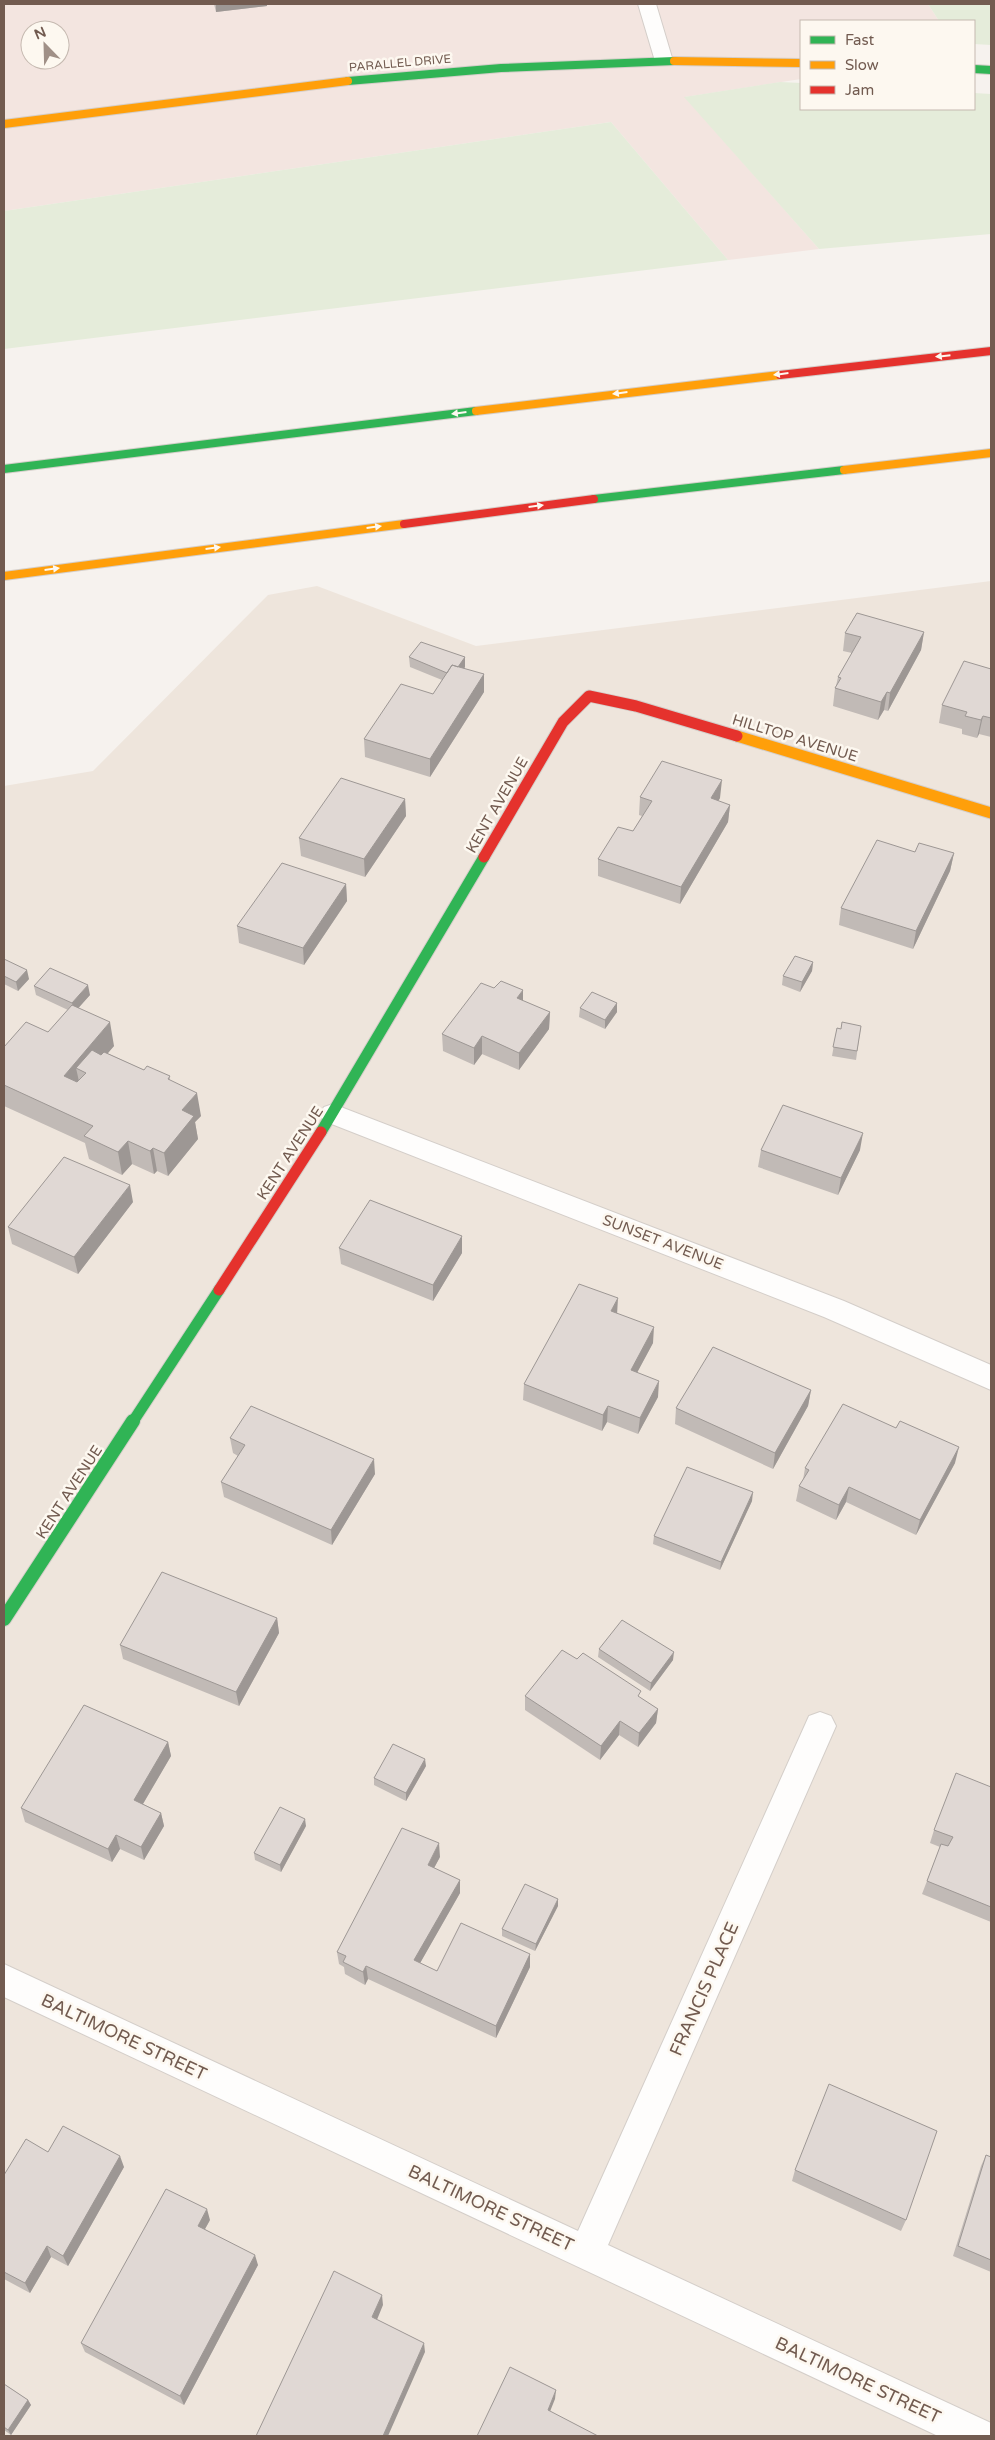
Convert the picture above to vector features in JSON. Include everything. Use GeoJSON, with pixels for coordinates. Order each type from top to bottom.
{"type":"FeatureCollection","features":[{"type":"Feature","properties":{"kind":"main road","name":"PARALLEL DRIVE"},"geometry":{"type":"LineString","coordinates":[[4,124],[190,98],[360,80],[514,67],[664,61],[800,62]]}},
{"type":"Feature","properties":{"kind":"main road"},"geometry":{"type":"LineString","coordinates":[[975,69],[991,70]]}},
{"type":"Feature","properties":{"kind":"main road"},"geometry":{"type":"LineString","coordinates":[[4,469],[570,399],[991,351]]}},
{"type":"Feature","properties":{"kind":"main road"},"geometry":{"type":"LineString","coordinates":[[4,576],[614,496],[991,453]]}},
{"type":"Feature","properties":{"kind":"main road","name":"HILLTOP AVENUE"},"geometry":{"type":"LineString","coordinates":[[589,696],[636,706],[991,813]]}},
{"type":"Feature","properties":{"kind":"main road","name":"KENT AVENUE"},"geometry":{"type":"LineString","coordinates":[[4,1619],[333,1114],[563,722],[589,696]]}},
{"type":"Feature","properties":{"kind":"street"},"geometry":{"type":"LineString","coordinates":[[647,4],[664,61]]}},
{"type":"Feature","properties":{"kind":"street","name":"SUNSET AVENUE"},"geometry":{"type":"LineString","coordinates":[[333,1114],[834,1309],[991,1378]]}},
{"type":"Feature","properties":{"kind":"street","name":"FRANCIS PLACE"},"geometry":{"type":"LineString","coordinates":[[587,2252],[820,1726]]}},
{"type":"Feature","properties":{"kind":"street","name":"BALTIMORE STREET"},"geometry":{"type":"LineString","coordinates":[[4,1980],[978,2436]]}},
{"type":"Feature","properties":{"kind":"shaded area"},"geometry":{"type":"Polygon","coordinates":[[[4,4],[928,4],[938,20],[800,20],[800,79],[685,97],[819,249],[728,260],[611,122],[4,211],[4,4]]]}},
{"type":"Feature","properties":{"kind":"shaded area"},"geometry":{"type":"Polygon","coordinates":[[[991,581],[991,2436],[4,2436],[4,786],[93,771],[268,595],[317,586],[476,646],[991,581]]]}},
{"type":"Feature","properties":{"kind":"green space"},"geometry":{"type":"Polygon","coordinates":[[[928,4],[991,4],[991,45],[975,44],[975,20],[938,20],[928,4]]]}},
{"type":"Feature","properties":{"kind":"green space"},"geometry":{"type":"Polygon","coordinates":[[[780,82],[800,83],[800,110],[975,110],[975,93],[991,94],[991,234],[819,249],[684,97],[780,82]]]}},
{"type":"Feature","properties":{"kind":"green space"},"geometry":{"type":"Polygon","coordinates":[[[611,122],[728,260],[4,349],[4,211],[611,122]]]}},
{"type":"Feature","properties":{"kind":"building"},"geometry":{"type":"Polygon","coordinates":[[[857,613],[924,632],[890,693],[887,692],[881,702],[835,688],[841,678],[838,677],[861,637],[845,633],[857,613]]]}},
{"type":"Feature","properties":{"kind":"building"},"geometry":{"type":"Polygon","coordinates":[[[421,642],[465,657],[458,667],[452,665],[447,673],[409,657],[421,642]]]}},
{"type":"Feature","properties":{"kind":"building"},"geometry":{"type":"Polygon","coordinates":[[[964,661],[991,669],[991,718],[983,716],[981,720],[965,716],[967,712],[942,705],[964,661]]]}},
{"type":"Feature","properties":{"kind":"building"},"geometry":{"type":"Polygon","coordinates":[[[452,665],[484,674],[430,759],[364,739],[401,684],[433,694],[452,665]]]}},
{"type":"Feature","properties":{"kind":"building"},"geometry":{"type":"Polygon","coordinates":[[[662,761],[722,780],[711,798],[730,805],[681,887],[598,859],[618,827],[633,831],[652,801],[640,797],[662,761]]]}},
{"type":"Feature","properties":{"kind":"building"},"geometry":{"type":"Polygon","coordinates":[[[341,778],[405,799],[364,859],[299,838],[341,778]]]}},
{"type":"Feature","properties":{"kind":"building"},"geometry":{"type":"Polygon","coordinates":[[[877,840],[915,852],[919,843],[954,853],[916,931],[841,908],[877,840]]]}},
{"type":"Feature","properties":{"kind":"building"},"geometry":{"type":"Polygon","coordinates":[[[282,863],[346,884],[303,948],[237,926],[282,863]]]}},
{"type":"Feature","properties":{"kind":"building"},"geometry":{"type":"Polygon","coordinates":[[[795,956],[813,962],[802,982],[783,976],[795,956]]]}},
{"type":"Feature","properties":{"kind":"building"},"geometry":{"type":"Polygon","coordinates":[[[4,959],[27,970],[16,982],[4,976],[4,959]]]}},
{"type":"Feature","properties":{"kind":"building"},"geometry":{"type":"Polygon","coordinates":[[[50,968],[88,985],[72,1003],[34,986],[50,968]]]}},
{"type":"Feature","properties":{"kind":"building"},"geometry":{"type":"Polygon","coordinates":[[[501,981],[523,990],[517,998],[550,1012],[519,1053],[482,1036],[474,1048],[442,1034],[481,983],[494,988],[501,981]]]}},
{"type":"Feature","properties":{"kind":"building"},"geometry":{"type":"Polygon","coordinates":[[[592,992],[617,1003],[605,1020],[580,1008],[592,992]]]}},
{"type":"Feature","properties":{"kind":"building"},"geometry":{"type":"Polygon","coordinates":[[[72,1005],[110,1022],[64,1076],[77,1082],[86,1073],[76,1068],[92,1050],[101,1055],[104,1052],[144,1070],[147,1066],[170,1076],[168,1079],[197,1093],[182,1110],[194,1116],[164,1153],[153,1148],[150,1151],[128,1141],[118,1152],[84,1136],[93,1126],[4,1085],[4,1047],[26,1022],[48,1032],[72,1005]]]}},
{"type":"Feature","properties":{"kind":"building"},"geometry":{"type":"Polygon","coordinates":[[[842,1022],[861,1026],[857,1051],[833,1047],[837,1028],[841,1029],[842,1022]]]}},
{"type":"Feature","properties":{"kind":"building"},"geometry":{"type":"Polygon","coordinates":[[[783,1105],[863,1133],[841,1178],[761,1150],[783,1105]]]}},
{"type":"Feature","properties":{"kind":"building"},"geometry":{"type":"Polygon","coordinates":[[[64,1157],[130,1185],[74,1257],[8,1227],[64,1157]]]}},
{"type":"Feature","properties":{"kind":"building"},"geometry":{"type":"Polygon","coordinates":[[[370,1200],[462,1236],[433,1285],[339,1248],[370,1200]]]}},
{"type":"Feature","properties":{"kind":"building"},"geometry":{"type":"Polygon","coordinates":[[[579,1284],[618,1298],[611,1311],[654,1327],[631,1370],[659,1381],[640,1418],[608,1406],[603,1415],[524,1384],[579,1284]]]}},
{"type":"Feature","properties":{"kind":"building"},"geometry":{"type":"Polygon","coordinates":[[[713,1347],[811,1390],[775,1453],[676,1408],[713,1347]]]}},
{"type":"Feature","properties":{"kind":"building"},"geometry":{"type":"Polygon","coordinates":[[[843,1404],[896,1428],[900,1421],[959,1447],[920,1520],[849,1487],[839,1505],[799,1486],[809,1470],[805,1468],[843,1404]]]}},
{"type":"Feature","properties":{"kind":"building"},"geometry":{"type":"Polygon","coordinates":[[[251,1406],[374,1459],[331,1530],[221,1482],[245,1445],[230,1438],[251,1406]]]}},
{"type":"Feature","properties":{"kind":"building"},"geometry":{"type":"Polygon","coordinates":[[[687,1467],[753,1492],[721,1562],[654,1536],[687,1467]]]}},
{"type":"Feature","properties":{"kind":"building"},"geometry":{"type":"Polygon","coordinates":[[[162,1572],[277,1618],[236,1692],[120,1645],[162,1572]]]}},
{"type":"Feature","properties":{"kind":"building"},"geometry":{"type":"Polygon","coordinates":[[[622,1620],[674,1652],[651,1683],[599,1649],[622,1620]]]}},
{"type":"Feature","properties":{"kind":"building"},"geometry":{"type":"Polygon","coordinates":[[[562,1650],[577,1659],[583,1653],[641,1691],[638,1696],[658,1709],[639,1733],[620,1721],[601,1746],[525,1696],[562,1650]]]}},
{"type":"Feature","properties":{"kind":"building"},"geometry":{"type":"Polygon","coordinates":[[[84,1705],[168,1742],[134,1800],[161,1813],[141,1847],[116,1835],[108,1849],[21,1808],[84,1705]]]}},
{"type":"Feature","properties":{"kind":"building"},"geometry":{"type":"Polygon","coordinates":[[[393,1744],[425,1759],[406,1793],[374,1778],[393,1744]]]}},
{"type":"Feature","properties":{"kind":"building"},"geometry":{"type":"Polygon","coordinates":[[[956,1773],[991,1787],[991,1907],[927,1881],[941,1844],[948,1846],[953,1837],[934,1830],[956,1773]]]}},
{"type":"Feature","properties":{"kind":"building"},"geometry":{"type":"Polygon","coordinates":[[[280,1807],[305,1819],[280,1865],[254,1853],[280,1807]]]}},
{"type":"Feature","properties":{"kind":"building"},"geometry":{"type":"Polygon","coordinates":[[[402,1828],[439,1843],[428,1865],[460,1880],[414,1960],[437,1971],[461,1923],[530,1954],[496,2026],[366,1966],[363,1972],[343,1962],[346,1956],[337,1952],[402,1828]]]}},
{"type":"Feature","properties":{"kind":"building"},"geometry":{"type":"Polygon","coordinates":[[[525,1884],[558,1899],[536,1944],[502,1929],[525,1884]]]}},
{"type":"Feature","properties":{"kind":"building"},"geometry":{"type":"Polygon","coordinates":[[[829,2084],[937,2131],[906,2220],[795,2170],[829,2084]]]}},
{"type":"Feature","properties":{"kind":"building"},"geometry":{"type":"Polygon","coordinates":[[[63,2126],[120,2156],[63,2256],[47,2246],[25,2283],[4,2272],[4,2175],[26,2139],[48,2152],[63,2126]]]}},
{"type":"Feature","properties":{"kind":"building"},"geometry":{"type":"Polygon","coordinates":[[[986,2155],[991,2157],[991,2260],[958,2246],[986,2155]]]}},
{"type":"Feature","properties":{"kind":"building"},"geometry":{"type":"Polygon","coordinates":[[[166,2189],[207,2209],[198,2226],[255,2255],[180,2396],[81,2343],[166,2189]]]}},
{"type":"Feature","properties":{"kind":"building"},"geometry":{"type":"Polygon","coordinates":[[[334,2271],[382,2295],[372,2317],[424,2343],[383,2436],[256,2436],[334,2271]]]}},
{"type":"Feature","properties":{"kind":"building"},"geometry":{"type":"Polygon","coordinates":[[[510,2367],[556,2390],[548,2410],[598,2436],[477,2436],[510,2367]]]}},
{"type":"Feature","properties":{"kind":"building"},"geometry":{"type":"Polygon","coordinates":[[[4,2384],[28,2400],[8,2430],[4,2427],[4,2384]]]}},
{"type":"Feature","properties":{"kind":"traffic: fast"},"geometry":{"type":"LineString","coordinates":[[348,81],[501,68],[674,61]]}},
{"type":"Feature","properties":{"kind":"traffic: fast"},"geometry":{"type":"LineString","coordinates":[[975,69],[991,70]]}},
{"type":"Feature","properties":{"kind":"traffic: fast"},"geometry":{"type":"LineString","coordinates":[[4,469],[476,411]]}},
{"type":"Feature","properties":{"kind":"traffic: fast"},"geometry":{"type":"LineString","coordinates":[[594,499],[844,470]]}},
{"type":"Feature","properties":{"kind":"traffic: fast"},"geometry":{"type":"LineString","coordinates":[[321,1132],[484,857]]}},
{"type":"Feature","properties":{"kind":"traffic: fast"},"geometry":{"type":"LineString","coordinates":[[4,1619],[219,1290]]}},
{"type":"Feature","properties":{"kind":"traffic: slow"},"geometry":{"type":"LineString","coordinates":[[674,61],[800,63]]}},
{"type":"Feature","properties":{"kind":"traffic: slow"},"geometry":{"type":"LineString","coordinates":[[4,124],[348,81]]}},
{"type":"Feature","properties":{"kind":"traffic: slow"},"geometry":{"type":"LineString","coordinates":[[476,411],[780,375]]}},
{"type":"Feature","properties":{"kind":"traffic: slow"},"geometry":{"type":"LineString","coordinates":[[844,470],[991,453]]}},
{"type":"Feature","properties":{"kind":"traffic: slow"},"geometry":{"type":"LineString","coordinates":[[4,576],[404,524]]}},
{"type":"Feature","properties":{"kind":"traffic: slow"},"geometry":{"type":"LineString","coordinates":[[737,736],[991,813]]}},
{"type":"Feature","properties":{"kind":"traffic: jam"},"geometry":{"type":"LineString","coordinates":[[780,375],[991,351]]}},
{"type":"Feature","properties":{"kind":"traffic: jam"},"geometry":{"type":"LineString","coordinates":[[404,524],[594,499]]}},
{"type":"Feature","properties":{"kind":"traffic: jam"},"geometry":{"type":"LineString","coordinates":[[484,857],[563,722],[589,696],[636,706],[737,736]]}},
{"type":"Feature","properties":{"kind":"traffic: jam"},"geometry":{"type":"LineString","coordinates":[[219,1290],[321,1132]]}}]}
